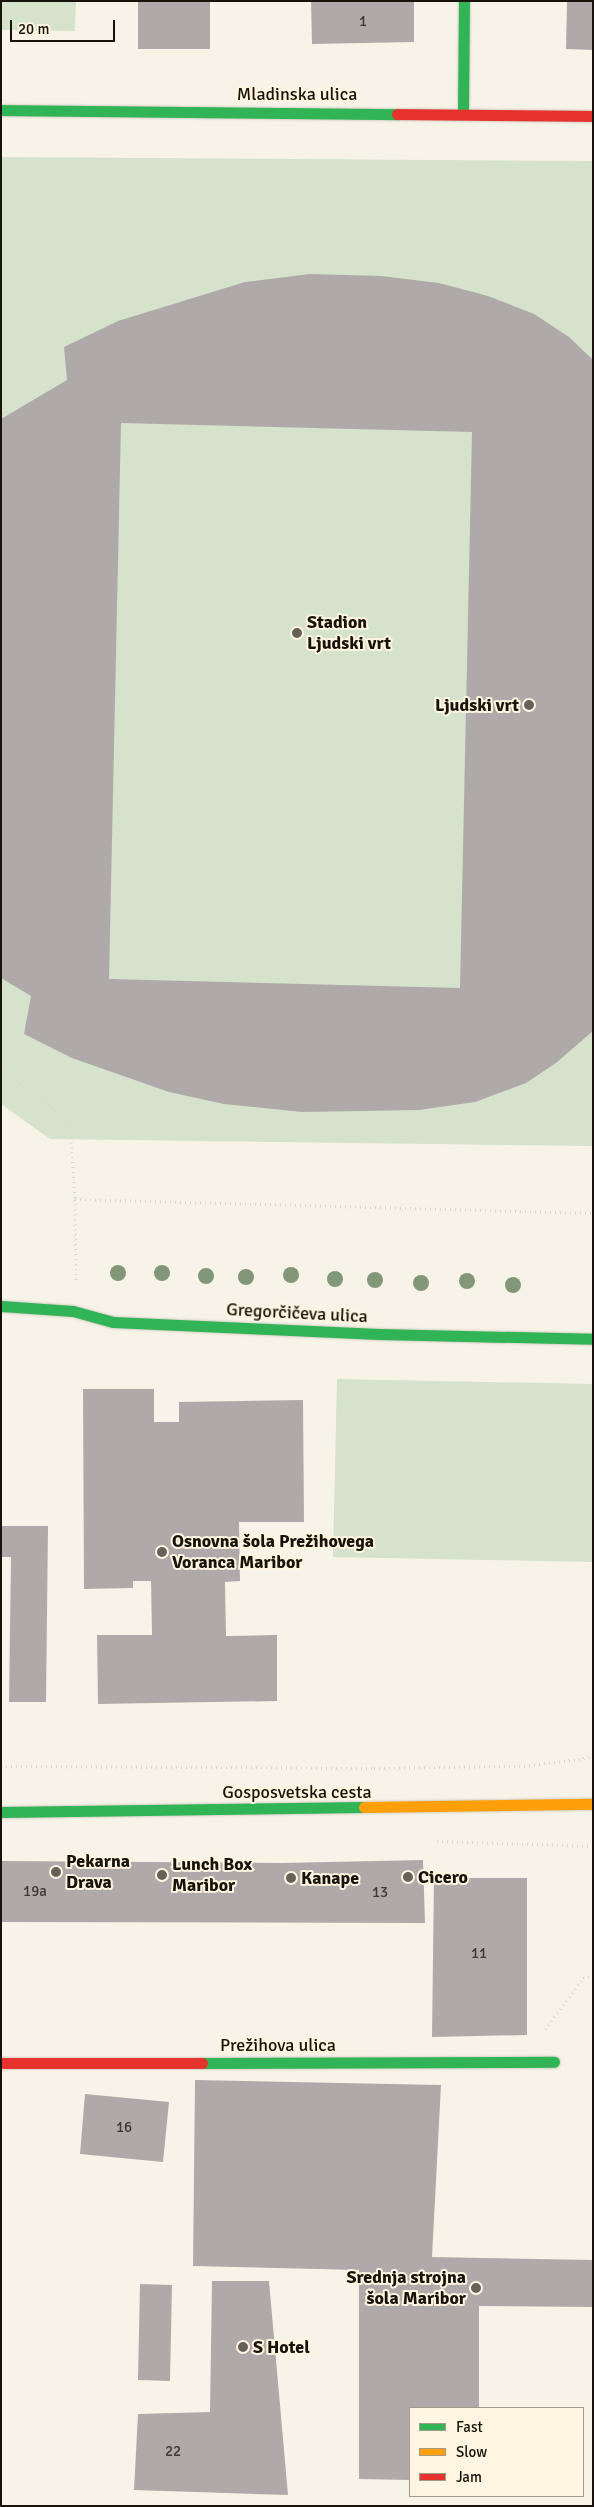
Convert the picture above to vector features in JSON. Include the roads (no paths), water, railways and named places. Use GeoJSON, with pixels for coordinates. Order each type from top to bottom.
{"type":"FeatureCollection","features":[{"type":"Feature","properties":{"kind":"street"},"geometry":{"type":"LineString","coordinates":[[463,112],[464,1]]}},
{"type":"Feature","properties":{"kind":"street","name":"Mladinska ulica"},"geometry":{"type":"LineString","coordinates":[[1,110],[463,112],[593,116]]}},
{"type":"Feature","properties":{"kind":"street","name":"Gregorčičeva ulica"},"geometry":{"type":"LineString","coordinates":[[1,1306],[74,1311],[112,1322],[378,1334],[593,1339]]}},
{"type":"Feature","properties":{"kind":"street","name":"Gosposvetska cesta"},"geometry":{"type":"LineString","coordinates":[[1,1812],[593,1804]]}},
{"type":"Feature","properties":{"kind":"street","name":"Prežihova ulica"},"geometry":{"type":"LineString","coordinates":[[1,2063],[554,2062]]}},
{"type":"Feature","properties":{"kind":"place","name":"Stadion Ljudski vrt"},"geometry":{"type":"Point","coordinates":[297,633]}},
{"type":"Feature","properties":{"kind":"place","name":"Ljudski vrt"},"geometry":{"type":"Point","coordinates":[529,705]}},
{"type":"Feature","properties":{"kind":"place","name":"Osnovna šola Prežihovega Voranca Maribor"},"geometry":{"type":"Point","coordinates":[162,1552]}},
{"type":"Feature","properties":{"kind":"place","name":"Pekarna Drava"},"geometry":{"type":"Point","coordinates":[56,1872]}},
{"type":"Feature","properties":{"kind":"place","name":"Lunch Box Maribor"},"geometry":{"type":"Point","coordinates":[162,1875]}},
{"type":"Feature","properties":{"kind":"place","name":"Cicero"},"geometry":{"type":"Point","coordinates":[408,1877]}},
{"type":"Feature","properties":{"kind":"place","name":"Kanape"},"geometry":{"type":"Point","coordinates":[291,1878]}},
{"type":"Feature","properties":{"kind":"place","name":"Srednja strojna šola Maribor"},"geometry":{"type":"Point","coordinates":[476,2288]}},
{"type":"Feature","properties":{"kind":"place","name":"S Hotel"},"geometry":{"type":"Point","coordinates":[243,2347]}}]}
